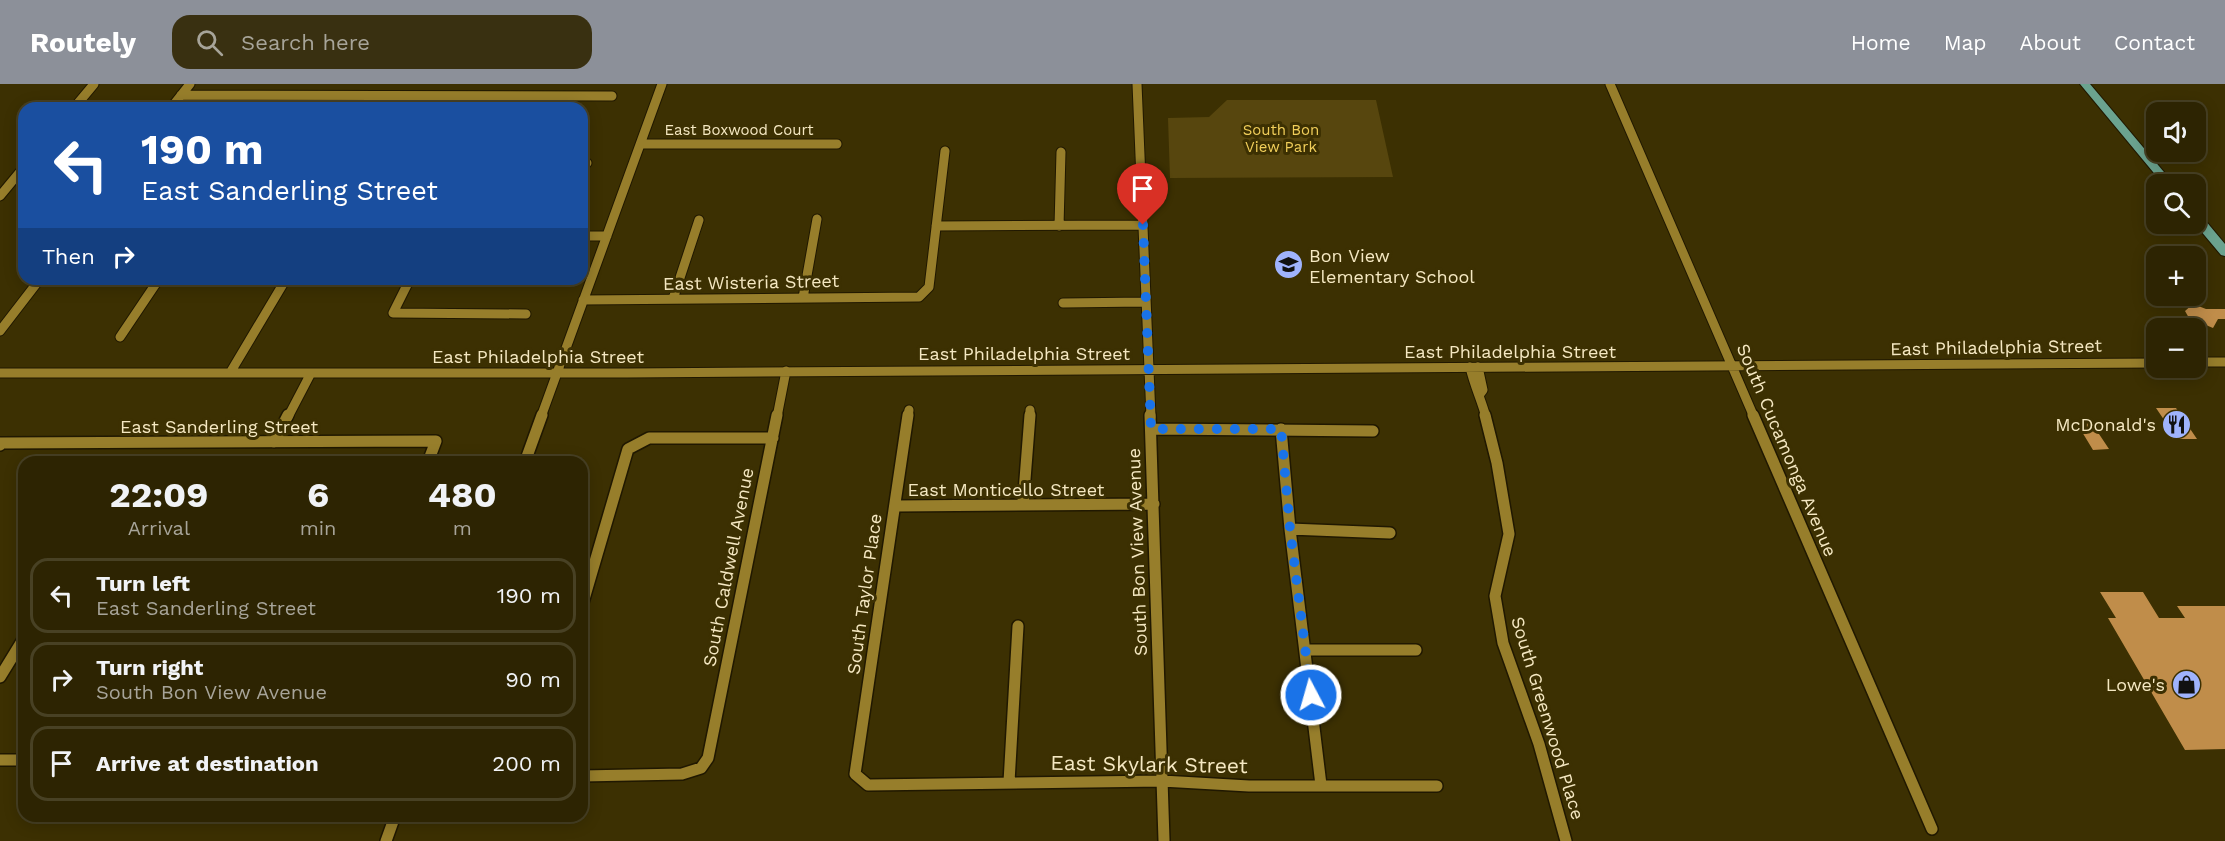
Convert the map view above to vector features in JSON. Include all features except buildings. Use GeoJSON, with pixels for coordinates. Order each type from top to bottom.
{"type":"FeatureCollection","features":[{"type":"Feature","properties":{"kind":"main road"},"geometry":{"type":"LineString","coordinates":[[2085,84],[2161,174]]}},
{"type":"Feature","properties":{"kind":"main road"},"geometry":{"type":"LineString","coordinates":[[2206,229],[2225,252]]}},
{"type":"Feature","properties":{"kind":"street"},"geometry":{"type":"LineString","coordinates":[[79,102],[94,84]]}},
{"type":"Feature","properties":{"kind":"street"},"geometry":{"type":"LineString","coordinates":[[176,102],[190,84]]}},
{"type":"Feature","properties":{"kind":"street"},"geometry":{"type":"LineString","coordinates":[[527,456],[662,84]]}},
{"type":"Feature","properties":{"kind":"street","name":"South Bon View Avenue"},"geometry":{"type":"LineString","coordinates":[[1137,84],[1154,504],[1164,840]]}},
{"type":"Feature","properties":{"kind":"street","name":"South Cucamonga Avenue"},"geometry":{"type":"LineString","coordinates":[[1610,84],[1932,829]]}},
{"type":"Feature","properties":{"kind":"street"},"geometry":{"type":"LineString","coordinates":[[181,95],[612,96]]}},
{"type":"Feature","properties":{"kind":"street"},"geometry":{"type":"LineString","coordinates":[[491,102],[494,96]]}},
{"type":"Feature","properties":{"kind":"street","name":"East Boxwood Court"},"geometry":{"type":"LineString","coordinates":[[641,144],[837,144]]}},
{"type":"Feature","properties":{"kind":"street"},"geometry":{"type":"LineString","coordinates":[[945,152],[936,226],[1143,225]]}},
{"type":"Feature","properties":{"kind":"street"},"geometry":{"type":"LineString","coordinates":[[1059,226],[1062,152]]}},
{"type":"Feature","properties":{"kind":"street"},"geometry":{"type":"LineString","coordinates":[[0,196],[18,174]]}},
{"type":"Feature","properties":{"kind":"street"},"geometry":{"type":"LineString","coordinates":[[803,298],[817,219]]}},
{"type":"Feature","properties":{"kind":"street"},"geometry":{"type":"LineString","coordinates":[[673,300],[699,220]]}},
{"type":"Feature","properties":{"kind":"street","name":"East Wisteria Street"},"geometry":{"type":"LineString","coordinates":[[583,300],[919,297],[929,287],[936,226]]}},
{"type":"Feature","properties":{"kind":"street"},"geometry":{"type":"LineString","coordinates":[[588,237],[607,236]]}},
{"type":"Feature","properties":{"kind":"street"},"geometry":{"type":"LineString","coordinates":[[0,331],[35,285]]}},
{"type":"Feature","properties":{"kind":"street"},"geometry":{"type":"LineString","coordinates":[[120,337],[155,285]]}},
{"type":"Feature","properties":{"kind":"street"},"geometry":{"type":"LineString","coordinates":[[230,373],[282,285]]}},
{"type":"Feature","properties":{"kind":"street"},"geometry":{"type":"LineString","coordinates":[[407,285],[393,313],[526,314]]}},
{"type":"Feature","properties":{"kind":"street"},"geometry":{"type":"LineString","coordinates":[[1063,303],[1145,302]]}},
{"type":"Feature","properties":{"kind":"street"},"geometry":{"type":"LineString","coordinates":[[2206,362],[2225,362]]}},
{"type":"Feature","properties":{"kind":"street","name":"East Philadelphia Street"},"geometry":{"type":"LineString","coordinates":[[0,373],[1732,367],[2146,363]]}},
{"type":"Feature","properties":{"kind":"street","name":"South Greenwood Place"},"geometry":{"type":"LineString","coordinates":[[1474,367],[1475,390],[1480,394],[1497,463],[1509,534],[1495,596],[1503,643],[1539,744],[1566,841]]}},
{"type":"Feature","properties":{"kind":"street","name":"South Caldwell Avenue"},"geometry":{"type":"LineString","coordinates":[[588,776],[681,774],[701,768],[708,758],[786,371]]}},
{"type":"Feature","properties":{"kind":"street"},"geometry":{"type":"LineString","coordinates":[[274,442],[311,373]]}},
{"type":"Feature","properties":{"kind":"street","name":"South Taylor Place"},"geometry":{"type":"LineString","coordinates":[[861,781],[855,774],[909,410]]}},
{"type":"Feature","properties":{"kind":"street"},"geometry":{"type":"LineString","coordinates":[[1023,505],[1030,410]]}},
{"type":"Feature","properties":{"kind":"street"},"geometry":{"type":"LineString","coordinates":[[1151,429],[1373,431]]}},
{"type":"Feature","properties":{"kind":"street"},"geometry":{"type":"LineString","coordinates":[[1281,429],[1290,529],[1321,786]]}},
{"type":"Feature","properties":{"kind":"street"},"geometry":{"type":"LineString","coordinates":[[588,586],[628,449],[649,438],[772,438]]}},
{"type":"Feature","properties":{"kind":"street","name":"East Sanderling Street"},"geometry":{"type":"LineString","coordinates":[[1,444],[436,441],[430,456]]}},
{"type":"Feature","properties":{"kind":"street","name":"East Monticello Street"},"geometry":{"type":"LineString","coordinates":[[895,506],[1154,504]]}},
{"type":"Feature","properties":{"kind":"street"},"geometry":{"type":"LineString","coordinates":[[1290,529],[1390,533]]}},
{"type":"Feature","properties":{"kind":"street"},"geometry":{"type":"LineString","coordinates":[[1009,782],[1018,626]]}},
{"type":"Feature","properties":{"kind":"street"},"geometry":{"type":"LineString","coordinates":[[0,677],[18,648]]}},
{"type":"Feature","properties":{"kind":"street"},"geometry":{"type":"LineString","coordinates":[[1306,650],[1416,650]]}},
{"type":"Feature","properties":{"kind":"street"},"geometry":{"type":"LineString","coordinates":[[0,760],[18,760]]}},
{"type":"Feature","properties":{"kind":"street","name":"East Skylark Street"},"geometry":{"type":"LineString","coordinates":[[861,781],[868,785],[1162,781],[1249,786],[1437,786]]}},
{"type":"Feature","properties":{"kind":"street"},"geometry":{"type":"LineString","coordinates":[[386,841],[394,822]]}},
{"type":"Feature","properties":{"kind":"green space","name":"South Bon View Park"},"geometry":{"type":"Polygon","coordinates":[[[1227,100],[1376,100],[1393,177],[1170,178],[1168,118],[1209,117],[1227,100]]]}},
{"type":"Feature","properties":{"kind":"place","name":"Bon View Elementary School"},"geometry":{"type":"Point","coordinates":[1288,265]}},
{"type":"Feature","properties":{"kind":"place","name":"McDonald's"},"geometry":{"type":"Point","coordinates":[2177,424]}},
{"type":"Feature","properties":{"kind":"place","name":"Lowe's"},"geometry":{"type":"Point","coordinates":[2186,684]}},
{"type":"Feature","properties":{"kind":"route"},"geometry":{"type":"LineString","coordinates":[[1143,225],[1151,429],[1281,429],[1290,529],[1311,695]]}}]}
